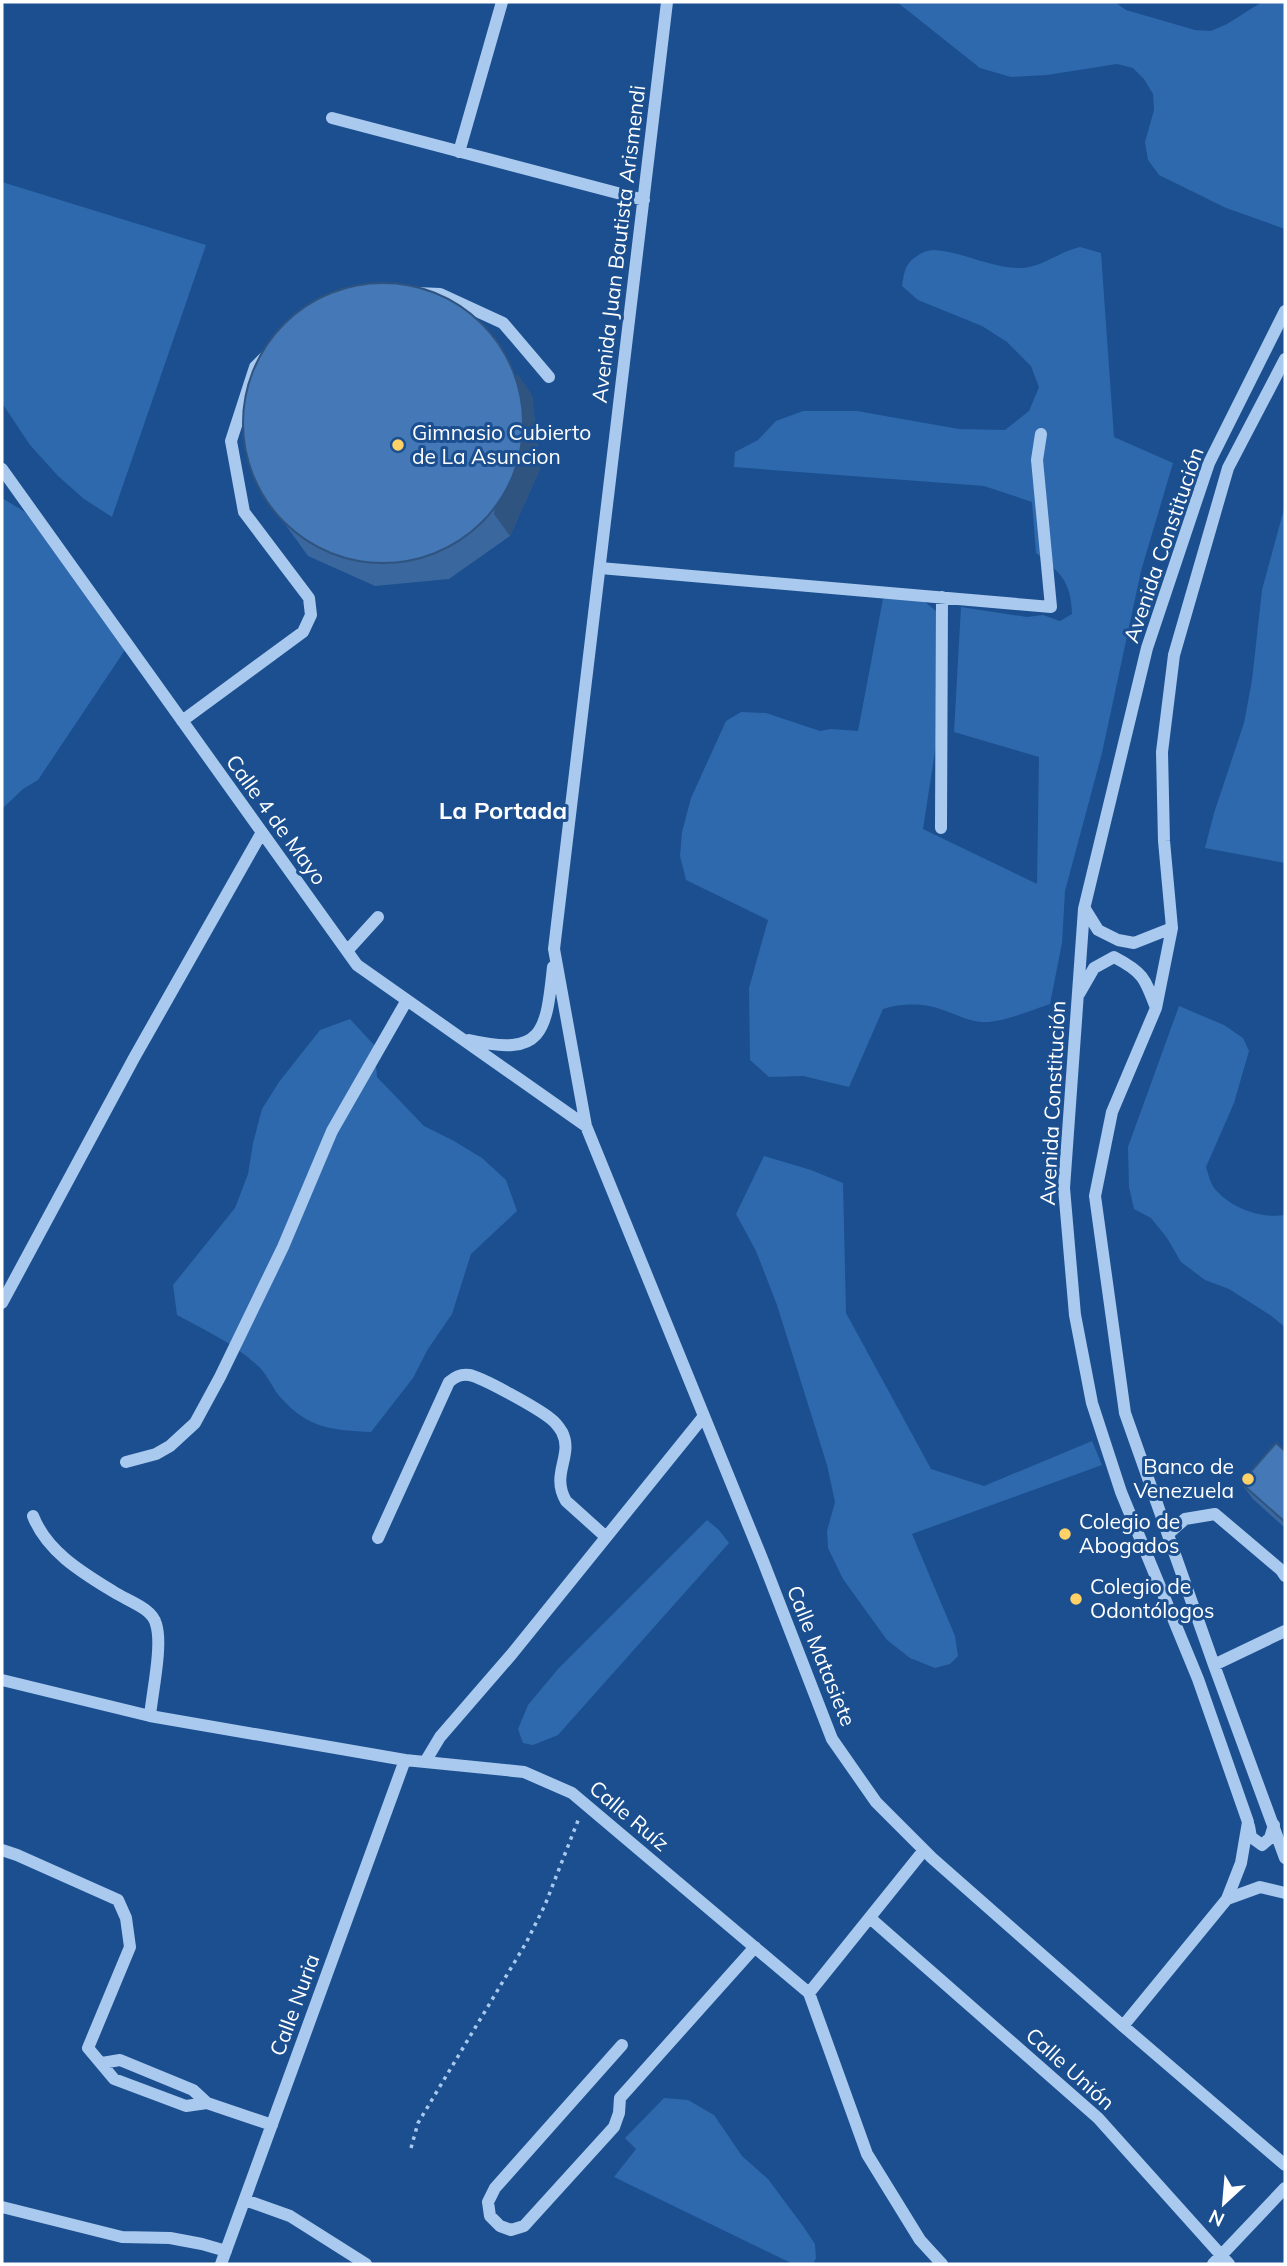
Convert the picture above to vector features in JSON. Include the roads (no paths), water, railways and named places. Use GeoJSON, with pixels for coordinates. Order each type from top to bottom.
{"type":"FeatureCollection","features":[{"type":"Feature","properties":{"kind":"street"},"geometry":{"type":"LineString","coordinates":[[459,152],[502,2]]}},
{"type":"Feature","properties":{"kind":"street","name":"Avenida Juan Bautista Arismendi"},"geometry":{"type":"LineString","coordinates":[[462,1039],[492,1046],[516,1046],[528,1041],[543,1027],[549,1008],[667,2]]}},
{"type":"Feature","properties":{"kind":"street"},"geometry":{"type":"LineString","coordinates":[[332,118],[644,200]]}},
{"type":"Feature","properties":{"kind":"street"},"geometry":{"type":"LineString","coordinates":[[404,293],[440,294],[503,323],[549,377]]}},
{"type":"Feature","properties":{"kind":"street","name":"Avenida Constitución"},"geometry":{"type":"LineString","coordinates":[[1227,1899],[1241,1863],[1248,1822],[1198,1679],[1121,1492],[1092,1403],[1075,1315],[1064,1188],[1084,909],[1147,648],[1209,463],[1285,312]]}},
{"type":"Feature","properties":{"kind":"street"},"geometry":{"type":"LineString","coordinates":[[182,721],[303,632],[311,615],[309,598],[244,512],[231,441],[255,367],[280,342]]}},
{"type":"Feature","properties":{"kind":"street","name":"Avenida Constitución"},"geometry":{"type":"LineString","coordinates":[[1285,359],[1228,468],[1174,655],[1162,752],[1164,841],[1172,928],[1156,1008],[1112,1112],[1094,1196],[1125,1413],[1285,1858]]}},
{"type":"Feature","properties":{"kind":"street"},"geometry":{"type":"LineString","coordinates":[[600,568],[1051,607],[1037,460],[1041,434]]}},
{"type":"Feature","properties":{"kind":"street","name":"Calle 4 de Mayo"},"geometry":{"type":"LineString","coordinates":[[2,469],[357,965],[586,1126]]}},
{"type":"Feature","properties":{"kind":"street"},"geometry":{"type":"LineString","coordinates":[[942,597],[942,828]]}},
{"type":"Feature","properties":{"kind":"street"},"geometry":{"type":"LineString","coordinates":[[2,1303],[134,1058],[262,832]]}},
{"type":"Feature","properties":{"kind":"street"},"geometry":{"type":"LineString","coordinates":[[1084,909],[1098,930],[1118,940],[1134,943],[1172,928]]}},
{"type":"Feature","properties":{"kind":"street"},"geometry":{"type":"LineString","coordinates":[[347,951],[378,917]]}},
{"type":"Feature","properties":{"kind":"street","name":"Avenida Juan Bautista Arismendi"},"geometry":{"type":"LineString","coordinates":[[554,949],[586,1126]]}},
{"type":"Feature","properties":{"kind":"street"},"geometry":{"type":"LineString","coordinates":[[1077,998],[1094,968],[1114,957],[1132,966],[1146,979],[1156,1008]]}},
{"type":"Feature","properties":{"kind":"street"},"geometry":{"type":"LineString","coordinates":[[126,1462],[156,1454],[170,1446],[195,1423],[283,1247],[332,1131],[407,1000]]}},
{"type":"Feature","properties":{"kind":"street","name":"Calle Matasiete"},"geometry":{"type":"LineString","coordinates":[[586,1126],[832,1739],[876,1802],[924,1850],[1285,2165]]}},
{"type":"Feature","properties":{"kind":"street"},"geometry":{"type":"LineString","coordinates":[[378,1538],[449,1382],[463,1375],[476,1377],[557,1424],[565,1442],[559,1478],[562,1494],[566,1501],[606,1537]]}},
{"type":"Feature","properties":{"kind":"street"},"geometry":{"type":"LineString","coordinates":[[425,1762],[440,1737],[512,1655],[704,1416]]}},
{"type":"Feature","properties":{"kind":"street"},"geometry":{"type":"LineString","coordinates":[[1168,1534],[1185,1519],[1215,1514],[1285,1576]]}},
{"type":"Feature","properties":{"kind":"street"},"geometry":{"type":"LineString","coordinates":[[33,1516],[44,1539],[58,1554],[108,1589],[143,1608],[156,1621],[159,1637],[150,1716]]}},
{"type":"Feature","properties":{"kind":"street"},"geometry":{"type":"LineString","coordinates":[[1214,1665],[1285,1632]]}},
{"type":"Feature","properties":{"kind":"street","name":"Calle Ruíz"},"geometry":{"type":"LineString","coordinates":[[2,1680],[150,1716],[405,1760],[524,1772],[572,1793],[809,1993],[867,2154],[920,2240],[942,2264]]}},
{"type":"Feature","properties":{"kind":"street","name":"Calle Nuria"},"geometry":{"type":"LineString","coordinates":[[221,2264],[405,1760]]}},
{"type":"Feature","properties":{"kind":"street"},"geometry":{"type":"LineString","coordinates":[[1248,1822],[1251,1837],[1262,1845],[1270,1838],[1274,1825]]}},
{"type":"Feature","properties":{"kind":"street"},"geometry":{"type":"LineString","coordinates":[[2,1850],[118,1900],[126,1918],[130,1947],[88,2048],[92,2056],[102,2063],[114,2079],[186,2106],[207,2103]]}},
{"type":"Feature","properties":{"kind":"street"},"geometry":{"type":"LineString","coordinates":[[809,1993],[924,1850]]}},
{"type":"Feature","properties":{"kind":"street"},"geometry":{"type":"LineString","coordinates":[[1123,2026],[1227,1899],[1260,1886],[1285,1893]]}},
{"type":"Feature","properties":{"kind":"street","name":"Calle Unión"},"geometry":{"type":"LineString","coordinates":[[870,1918],[1098,2118],[1221,2261]]}},
{"type":"Feature","properties":{"kind":"street"},"geometry":{"type":"LineString","coordinates":[[622,2045],[495,2188],[488,2202],[490,2216],[500,2226],[511,2230],[524,2226],[533,2217],[614,2127],[620,2098],[755,1947]]}},
{"type":"Feature","properties":{"kind":"street"},"geometry":{"type":"LineString","coordinates":[[102,2063],[120,2060],[193,2090],[207,2103],[272,2124]]}},
{"type":"Feature","properties":{"kind":"street"},"geometry":{"type":"LineString","coordinates":[[1221,2261],[1285,2188]]}},
{"type":"Feature","properties":{"kind":"street"},"geometry":{"type":"LineString","coordinates":[[245,2200],[290,2216],[366,2264]]}},
{"type":"Feature","properties":{"kind":"street"},"geometry":{"type":"LineString","coordinates":[[2,2207],[122,2237],[170,2238],[226,2251]]}},
{"type":"Feature","properties":{"kind":"place","name":"Gimnasio Cubierto de La Asuncion"},"geometry":{"type":"Point","coordinates":[398,445]}},
{"type":"Feature","properties":{"kind":"place","name":"Banco de Venezuela"},"geometry":{"type":"Point","coordinates":[1248,1479]}},
{"type":"Feature","properties":{"kind":"place","name":"Colegio de Abogados"},"geometry":{"type":"Point","coordinates":[1065,1534]}},
{"type":"Feature","properties":{"kind":"place","name":"Colegio de Odontólogos"},"geometry":{"type":"Point","coordinates":[1076,1599]}},
{"type":"Feature","properties":{"kind":"district","name":"La Portada"},"geometry":{"type":"Point","coordinates":[503,811]}}]}
